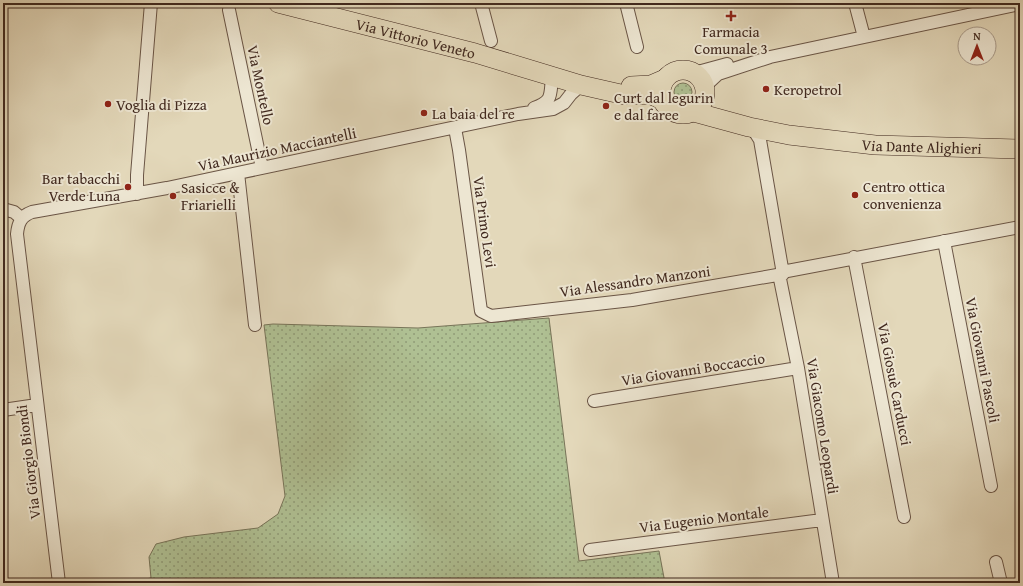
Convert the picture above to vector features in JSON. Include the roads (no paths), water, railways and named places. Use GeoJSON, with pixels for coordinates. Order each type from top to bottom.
{"type":"FeatureCollection","features":[{"type":"Feature","properties":{"kind":"main road","name":"Via Vittorio Veneto"},"geometry":{"type":"LineString","coordinates":[[278,3],[487,48],[544,66],[620,84],[636,86],[651,85],[665,79]]}},
{"type":"Feature","properties":{"kind":"main road","name":"Via Vittorio Veneto"},"geometry":{"type":"LineString","coordinates":[[487,48],[552,77],[625,95],[652,95],[662,100]]}},
{"type":"Feature","properties":{"kind":"main road"},"geometry":{"type":"LineString","coordinates":[[688,70],[701,85],[699,108],[694,112],[679,114],[672,112],[666,107],[662,100],[660,93],[665,79],[675,71],[688,70]]}},
{"type":"Feature","properties":{"kind":"main road","name":"Via Dante Alighieri"},"geometry":{"type":"LineString","coordinates":[[701,85],[718,108],[824,139]]}},
{"type":"Feature","properties":{"kind":"main road","name":"Via Dante Alighieri"},"geometry":{"type":"LineString","coordinates":[[694,112],[789,136],[888,146],[1020,149]]}},
{"type":"Feature","properties":{"kind":"street"},"geometry":{"type":"LineString","coordinates":[[137,194],[137,175],[151,3]]}},
{"type":"Feature","properties":{"kind":"street"},"geometry":{"type":"LineString","coordinates":[[481,3],[487,48]]}},
{"type":"Feature","properties":{"kind":"street"},"geometry":{"type":"LineString","coordinates":[[626,3],[637,47]]}},
{"type":"Feature","properties":{"kind":"street"},"geometry":{"type":"LineString","coordinates":[[855,3],[864,37]]}},
{"type":"Feature","properties":{"kind":"street"},"geometry":{"type":"LineString","coordinates":[[701,85],[722,65],[758,60],[864,37],[979,8],[1020,4]]}},
{"type":"Feature","properties":{"kind":"street","name":"Via Montello"},"geometry":{"type":"LineString","coordinates":[[229,10],[262,168]]}},
{"type":"Feature","properties":{"kind":"street"},"geometry":{"type":"LineString","coordinates":[[701,85],[718,74],[758,60]]}},
{"type":"Feature","properties":{"kind":"street","name":"Via Maurizio Macciantelli"},"geometry":{"type":"LineString","coordinates":[[518,114],[548,101],[550,97],[552,77]]}},
{"type":"Feature","properties":{"kind":"street","name":"Via Maurizio Macciantelli"},"geometry":{"type":"LineString","coordinates":[[21,218],[32,212],[137,194],[518,114],[553,109],[564,103],[581,85]]}},
{"type":"Feature","properties":{"kind":"street","name":"Via Giacomo Leopardi"},"geometry":{"type":"LineString","coordinates":[[749,127],[755,132],[760,140],[833,583]]}},
{"type":"Feature","properties":{"kind":"street","name":"Via Primo Levi"},"geometry":{"type":"LineString","coordinates":[[455,128],[481,311],[491,316]]}},
{"type":"Feature","properties":{"kind":"street"},"geometry":{"type":"LineString","coordinates":[[238,173],[255,325]]}},
{"type":"Feature","properties":{"kind":"street"},"geometry":{"type":"LineString","coordinates":[[3,209],[14,212],[21,218]]}},
{"type":"Feature","properties":{"kind":"street","name":"Via Giorgio Biondi"},"geometry":{"type":"LineString","coordinates":[[21,218],[18,225],[17,234],[59,583]]}},
{"type":"Feature","properties":{"kind":"street","name":"Via Alessandro Manzoni"},"geometry":{"type":"LineString","coordinates":[[491,316],[632,300],[1020,227]]}},
{"type":"Feature","properties":{"kind":"street","name":"Via Giovanni Pascoli"},"geometry":{"type":"LineString","coordinates":[[944,241],[990,486]]}},
{"type":"Feature","properties":{"kind":"street","name":"Via Giosuè Carducci"},"geometry":{"type":"LineString","coordinates":[[854,258],[904,517]]}},
{"type":"Feature","properties":{"kind":"street","name":"Via Giovanni Boccaccio"},"geometry":{"type":"LineString","coordinates":[[594,401],[798,368]]}},
{"type":"Feature","properties":{"kind":"street"},"geometry":{"type":"LineString","coordinates":[[3,410],[37,406]]}},
{"type":"Feature","properties":{"kind":"street","name":"Via Eugenio Montale"},"geometry":{"type":"LineString","coordinates":[[590,550],[822,520]]}},
{"type":"Feature","properties":{"kind":"street"},"geometry":{"type":"LineString","coordinates":[[996,562],[1001,583]]}},
{"type":"Feature","properties":{"kind":"place","name":"Farmacia Comunale 3"},"geometry":{"type":"Point","coordinates":[731,16]}},
{"type":"Feature","properties":{"kind":"place","name":"Keropetrol"},"geometry":{"type":"Point","coordinates":[766,89]}},
{"type":"Feature","properties":{"kind":"place","name":"Voglia di Pizza"},"geometry":{"type":"Point","coordinates":[108,104]}},
{"type":"Feature","properties":{"kind":"place","name":"Curt dal legurin e dal faree"},"geometry":{"type":"Point","coordinates":[606,106]}},
{"type":"Feature","properties":{"kind":"place","name":"La baia del re"},"geometry":{"type":"Point","coordinates":[424,113]}},
{"type":"Feature","properties":{"kind":"place","name":"Bar tabacchi Verde Luna"},"geometry":{"type":"Point","coordinates":[128,187]}},
{"type":"Feature","properties":{"kind":"place","name":"Centro ottica convenienza"},"geometry":{"type":"Point","coordinates":[855,195]}},
{"type":"Feature","properties":{"kind":"place","name":"Sasicce & Friarielli"},"geometry":{"type":"Point","coordinates":[173,196]}}]}
